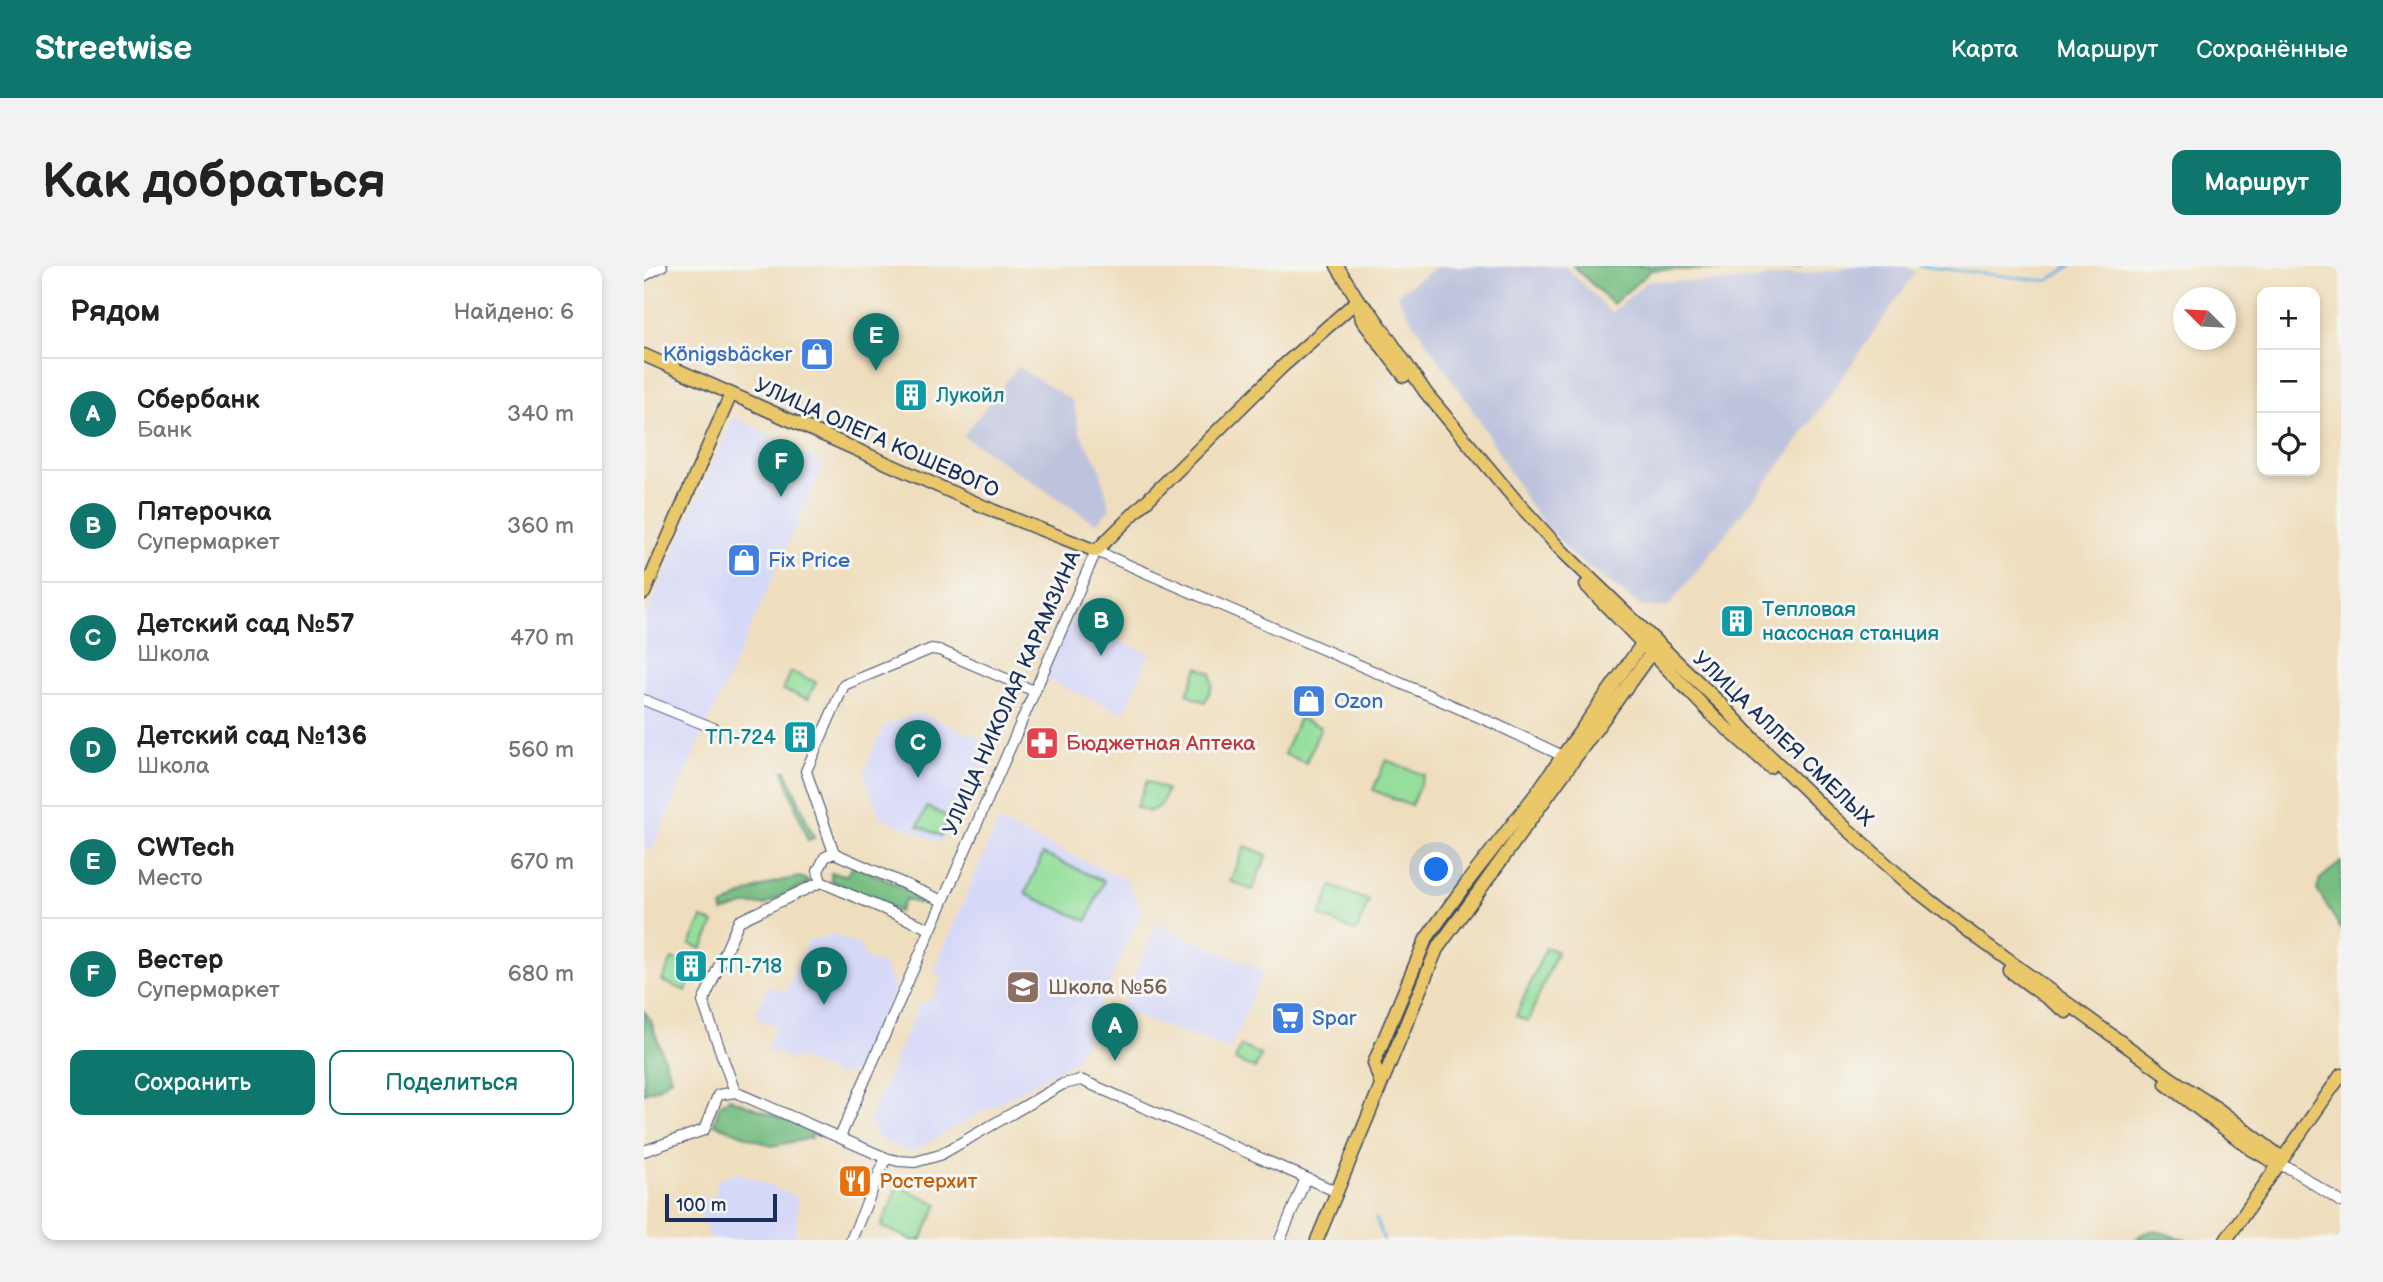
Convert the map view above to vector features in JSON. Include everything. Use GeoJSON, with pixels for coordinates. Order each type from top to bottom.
{"type":"FeatureCollection","features":[{"type":"Feature","properties":{"kind":"main road"},"geometry":{"type":"LineString","coordinates":[[1337,266],[1358,300],[1372,314],[1434,404],[1494,477],[1650,644],[1715,718],[1891,880],[2032,988],[2251,1149],[2279,1161]]}},
{"type":"Feature","properties":{"kind":"main road","name":"УЛИЦА НИКОЛАЯ КАРАМЗИНА"},"geometry":{"type":"LineString","coordinates":[[1096,551],[1283,366],[1358,300]]}},
{"type":"Feature","properties":{"kind":"main road","name":"УЛИЦА ОЛЕГА КОШЕВОГО"},"geometry":{"type":"LineString","coordinates":[[644,355],[993,511],[1096,551]]}},
{"type":"Feature","properties":{"kind":"main road"},"geometry":{"type":"LineString","coordinates":[[644,593],[731,394]]}},
{"type":"Feature","properties":{"kind":"main road"},"geometry":{"type":"LineString","coordinates":[[1381,1084],[1374,1063],[1426,939],[1465,885],[1540,798],[1563,756],[1650,644]]}},
{"type":"Feature","properties":{"kind":"main road"},"geometry":{"type":"LineString","coordinates":[[1317,1240],[1437,949],[1650,644]]}},
{"type":"Feature","properties":{"kind":"main road"},"geometry":{"type":"LineString","coordinates":[[1374,1063],[1388,1068]]}},
{"type":"Feature","properties":{"kind":"main road"},"geometry":{"type":"LineString","coordinates":[[2226,1240],[2341,1075]]}},
{"type":"Feature","properties":{"kind":"street"},"geometry":{"type":"LineString","coordinates":[[644,276],[662,266]]}},
{"type":"Feature","properties":{"kind":"street"},"geometry":{"type":"LineString","coordinates":[[1096,551],[1563,756]]}},
{"type":"Feature","properties":{"kind":"street","name":"УЛИЦА НИКОЛАЯ КАРАМЗИНА"},"geometry":{"type":"LineString","coordinates":[[840,1137],[1096,551]]}},
{"type":"Feature","properties":{"kind":"street"},"geometry":{"type":"LineString","coordinates":[[943,901],[834,853],[806,771],[844,685],[931,649],[1034,691]]}},
{"type":"Feature","properties":{"kind":"street"},"geometry":{"type":"LineString","coordinates":[[644,700],[716,729]]}},
{"type":"Feature","properties":{"kind":"street"},"geometry":{"type":"LineString","coordinates":[[821,882],[818,871],[825,857],[834,853]]}},
{"type":"Feature","properties":{"kind":"street"},"geometry":{"type":"LineString","coordinates":[[735,1092],[704,1002],[739,921],[821,882],[930,929]]}},
{"type":"Feature","properties":{"kind":"street"},"geometry":{"type":"LineString","coordinates":[[644,1151],[704,1130],[718,1095],[735,1092],[886,1158],[915,1162],[940,1156],[1063,1084],[1081,1080],[1337,1192]]}},
{"type":"Feature","properties":{"kind":"street"},"geometry":{"type":"LineString","coordinates":[[851,1240],[886,1158]]}},
{"type":"Feature","properties":{"kind":"street"},"geometry":{"type":"LineString","coordinates":[[2279,1161],[2341,1202]]}},
{"type":"Feature","properties":{"kind":"street"},"geometry":{"type":"LineString","coordinates":[[1280,1240],[1306,1178]]}},
{"type":"Feature","properties":{"kind":"shaded area"},"geometry":{"type":"Polygon","coordinates":[[[1438,266],[1565,266],[1611,313],[1648,281],[1725,282],[1839,270],[1849,266],[1905,266],[1916,272],[1789,453],[1668,607],[1642,607],[1572,555],[1528,503],[1481,423],[1406,311],[1397,294],[1438,266]]]}},
{"type":"Feature","properties":{"kind":"shaded area"},"geometry":{"type":"Polygon","coordinates":[[[1018,367],[1073,401],[1080,433],[1099,465],[1110,509],[1096,524],[963,436],[1018,367]]]}},
{"type":"Feature","properties":{"kind":"shaded area"},"geometry":{"type":"Polygon","coordinates":[[[734,416],[824,464],[651,851],[644,848],[644,621],[734,416]]]}},
{"type":"Feature","properties":{"kind":"shaded area"},"geometry":{"type":"Polygon","coordinates":[[[1072,620],[1149,654],[1124,713],[1045,679],[1072,620]]]}},
{"type":"Feature","properties":{"kind":"shaded area"},"geometry":{"type":"Polygon","coordinates":[[[919,712],[996,745],[980,780],[971,776],[941,843],[879,816],[864,771],[884,726],[919,712]]]}},
{"type":"Feature","properties":{"kind":"shaded area","name":"Школа №56"},"geometry":{"type":"Polygon","coordinates":[[[998,822],[1127,880],[1141,911],[1077,1059],[911,1152],[878,1138],[869,1120],[920,1002],[926,1005],[929,998],[933,999],[942,977],[933,972],[998,822]]]}},
{"type":"Feature","properties":{"kind":"shaded area"},"geometry":{"type":"Polygon","coordinates":[[[1157,924],[1264,971],[1230,1049],[1119,1010],[1157,924]]]}},
{"type":"Feature","properties":{"kind":"shaded area"},"geometry":{"type":"Polygon","coordinates":[[[834,934],[861,946],[864,957],[884,966],[895,989],[859,1071],[839,1076],[766,1048],[776,1026],[755,1017],[769,986],[786,992],[808,941],[834,934]]]}},
{"type":"Feature","properties":{"kind":"shaded area"},"geometry":{"type":"Polygon","coordinates":[[[736,1172],[798,1197],[795,1240],[710,1240],[698,1208],[702,1200],[717,1195],[717,1180],[736,1172]]]}},
{"type":"Feature","properties":{"kind":"green space"},"geometry":{"type":"Polygon","coordinates":[[[1573,266],[1801,266],[1730,270],[1651,270],[1613,304],[1573,266]]]}},
{"type":"Feature","properties":{"kind":"green space"},"geometry":{"type":"Polygon","coordinates":[[[1198,667],[1211,673],[1212,686],[1205,702],[1187,694],[1198,667]]]}},
{"type":"Feature","properties":{"kind":"green space"},"geometry":{"type":"Polygon","coordinates":[[[791,672],[816,682],[808,699],[783,690],[791,672]]]}},
{"type":"Feature","properties":{"kind":"green space"},"geometry":{"type":"Polygon","coordinates":[[[1299,718],[1321,727],[1306,763],[1284,754],[1299,718]]]}},
{"type":"Feature","properties":{"kind":"green space"},"geometry":{"type":"Polygon","coordinates":[[[1386,760],[1424,775],[1411,806],[1373,790],[1386,760]]]}},
{"type":"Feature","properties":{"kind":"green space"},"geometry":{"type":"Polygon","coordinates":[[[786,770],[814,838],[808,841],[783,771],[786,770]]]}},
{"type":"Feature","properties":{"kind":"green space"},"geometry":{"type":"Polygon","coordinates":[[[1147,781],[1167,790],[1161,805],[1149,812],[1136,807],[1147,781]]]}},
{"type":"Feature","properties":{"kind":"green space"},"geometry":{"type":"Polygon","coordinates":[[[927,807],[949,817],[941,836],[918,826],[927,807]]]}},
{"type":"Feature","properties":{"kind":"green space"},"geometry":{"type":"Polygon","coordinates":[[[1245,846],[1267,855],[1252,890],[1230,881],[1245,846]]]}},
{"type":"Feature","properties":{"kind":"green space"},"geometry":{"type":"Polygon","coordinates":[[[1043,854],[1104,881],[1087,921],[1025,894],[1043,854]]]}},
{"type":"Feature","properties":{"kind":"green space"},"geometry":{"type":"Polygon","coordinates":[[[2341,862],[2341,929],[2317,890],[2320,879],[2341,862]]]}},
{"type":"Feature","properties":{"kind":"green space"},"geometry":{"type":"Polygon","coordinates":[[[854,865],[924,897],[921,904],[905,899],[899,912],[831,881],[831,873],[847,875],[854,865]]]}},
{"type":"Feature","properties":{"kind":"green space"},"geometry":{"type":"Polygon","coordinates":[[[800,877],[810,882],[765,905],[744,905],[723,912],[722,907],[750,892],[779,881],[800,877]]]}},
{"type":"Feature","properties":{"kind":"green space"},"geometry":{"type":"Polygon","coordinates":[[[1332,886],[1369,901],[1356,932],[1320,916],[1332,886]]]}},
{"type":"Feature","properties":{"kind":"green space"},"geometry":{"type":"Polygon","coordinates":[[[702,918],[714,923],[702,949],[690,944],[702,918]]]}},
{"type":"Feature","properties":{"kind":"green space"},"geometry":{"type":"Polygon","coordinates":[[[1546,947],[1557,952],[1528,1021],[1516,1016],[1546,947]]]}},
{"type":"Feature","properties":{"kind":"green space"},"geometry":{"type":"Polygon","coordinates":[[[672,959],[684,964],[681,972],[692,976],[686,991],[662,981],[672,959]]]}},
{"type":"Feature","properties":{"kind":"green space"},"geometry":{"type":"Polygon","coordinates":[[[644,1011],[650,1019],[671,1078],[658,1088],[644,1093],[644,1011]]]}},
{"type":"Feature","properties":{"kind":"green space"},"geometry":{"type":"Polygon","coordinates":[[[1241,1046],[1261,1055],[1255,1069],[1235,1060],[1241,1046]]]}},
{"type":"Feature","properties":{"kind":"green space"},"geometry":{"type":"Polygon","coordinates":[[[729,1098],[811,1130],[812,1138],[772,1146],[714,1124],[719,1106],[729,1098]]]}},
{"type":"Feature","properties":{"kind":"green space"},"geometry":{"type":"Polygon","coordinates":[[[898,1186],[938,1204],[921,1240],[912,1240],[881,1226],[898,1186]]]}},
{"type":"Feature","properties":{"kind":"green space"},"geometry":{"type":"Polygon","coordinates":[[[2151,1231],[2187,1240],[2136,1240],[2140,1235],[2151,1231]]]}},
{"type":"Feature","properties":{"kind":"waterway"},"geometry":{"type":"LineString","coordinates":[[1919,266],[2047,281],[2071,266]]}},
{"type":"Feature","properties":{"kind":"waterway"},"geometry":{"type":"LineString","coordinates":[[1376,1219],[1384,1240]]}},
{"type":"Feature","properties":{"kind":"place","name":"Königsbäcker"},"geometry":{"type":"Point","coordinates":[817,354]}},
{"type":"Feature","properties":{"kind":"place","name":"CWTech"},"geometry":{"type":"Point","coordinates":[876,371]}},
{"type":"Feature","properties":{"kind":"place","name":"Лукойл"},"geometry":{"type":"Point","coordinates":[911,395]}},
{"type":"Feature","properties":{"kind":"place","name":"Вестер"},"geometry":{"type":"Point","coordinates":[781,497]}},
{"type":"Feature","properties":{"kind":"place","name":"Fix Price"},"geometry":{"type":"Point","coordinates":[744,560]}},
{"type":"Feature","properties":{"kind":"place","name":"Тепловая насосная станция"},"geometry":{"type":"Point","coordinates":[1737,621]}},
{"type":"Feature","properties":{"kind":"place","name":"Пятерочка"},"geometry":{"type":"Point","coordinates":[1101,656]}},
{"type":"Feature","properties":{"kind":"place","name":"Ozon"},"geometry":{"type":"Point","coordinates":[1309,701]}},
{"type":"Feature","properties":{"kind":"place","name":"ТП-724"},"geometry":{"type":"Point","coordinates":[800,737]}},
{"type":"Feature","properties":{"kind":"place","name":"Бюджетная Аптека"},"geometry":{"type":"Point","coordinates":[1042,743]}},
{"type":"Feature","properties":{"kind":"place","name":"Детский сад №57"},"geometry":{"type":"Point","coordinates":[918,778]}},
{"type":"Feature","properties":{"kind":"place","name":"ТП-718"},"geometry":{"type":"Point","coordinates":[691,966]}},
{"type":"Feature","properties":{"kind":"place","name":"Школа №56"},"geometry":{"type":"Point","coordinates":[1023,987]}},
{"type":"Feature","properties":{"kind":"place","name":"Детский сад №136"},"geometry":{"type":"Point","coordinates":[824,1005]}},
{"type":"Feature","properties":{"kind":"place","name":"Spar"},"geometry":{"type":"Point","coordinates":[1288,1018]}},
{"type":"Feature","properties":{"kind":"place","name":"Сбербанк"},"geometry":{"type":"Point","coordinates":[1115,1061]}},
{"type":"Feature","properties":{"kind":"place","name":"Ростерхит"},"geometry":{"type":"Point","coordinates":[855,1181]}}]}
